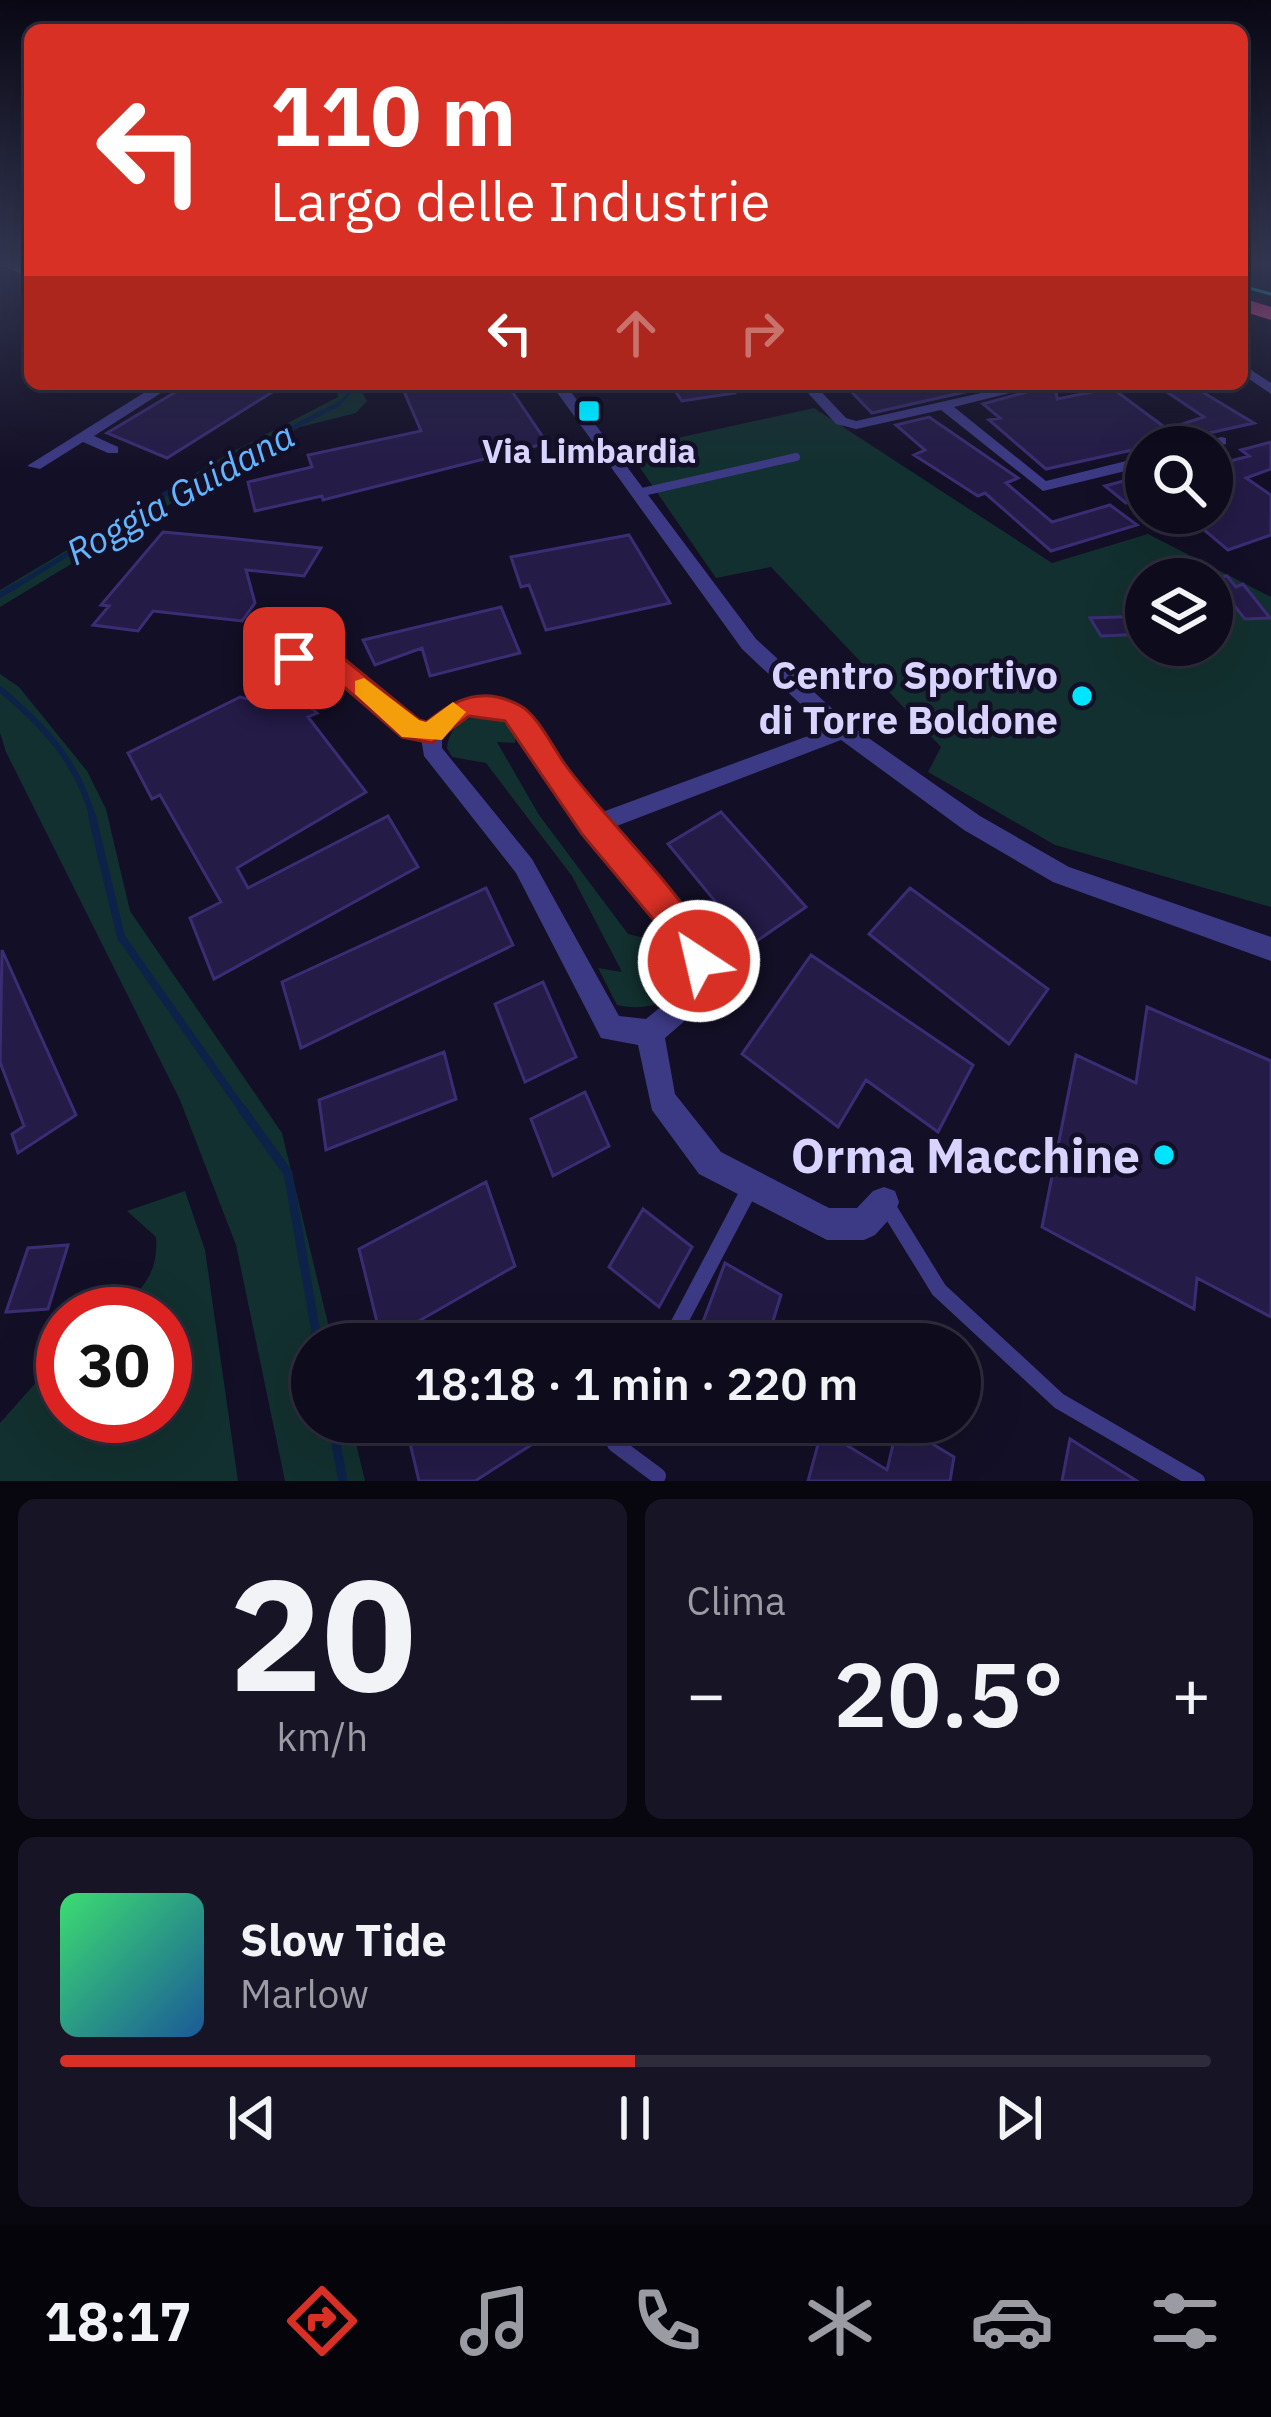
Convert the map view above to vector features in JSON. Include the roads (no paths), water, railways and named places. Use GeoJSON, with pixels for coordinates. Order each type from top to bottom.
{"type":"FeatureCollection","features":[{"type":"Feature","properties":{"kind":"street"},"geometry":{"type":"LineString","coordinates":[[35,466],[158,390]]}},
{"type":"Feature","properties":{"kind":"street"},"geometry":{"type":"LineString","coordinates":[[562,390],[749,644],[843,731],[972,823],[1061,875],[1271,949]]}},
{"type":"Feature","properties":{"kind":"street"},"geometry":{"type":"LineString","coordinates":[[813,390],[847,424],[1013,390]]}},
{"type":"Feature","properties":{"kind":"street"},"geometry":{"type":"LineString","coordinates":[[944,406],[1036,483],[1051,486],[1125,467]]}},
{"type":"Feature","properties":{"kind":"street"},"geometry":{"type":"LineString","coordinates":[[81,436],[113,450]]}},
{"type":"Feature","properties":{"kind":"street"},"geometry":{"type":"LineString","coordinates":[[294,658],[328,659],[411,730],[432,733]]}},
{"type":"Feature","properties":{"kind":"street"},"geometry":{"type":"LineString","coordinates":[[492,705],[515,714],[592,826],[684,932],[699,961],[686,1003],[650,1033],[610,1028],[524,866],[430,751],[432,733],[463,707],[492,705]]}},
{"type":"Feature","properties":{"kind":"street"},"geometry":{"type":"LineString","coordinates":[[592,826],[843,731]]}},
{"type":"Feature","properties":{"kind":"street"},"geometry":{"type":"LineString","coordinates":[[650,1033],[662,1100],[710,1162],[827,1224],[864,1224],[884,1202]]}},
{"type":"Feature","properties":{"kind":"lane"},"geometry":{"type":"LineString","coordinates":[[638,494],[796,457]]}},
{"type":"Feature","properties":{"kind":"lane"},"geometry":{"type":"LineString","coordinates":[[679,1323],[750,1187]]}},
{"type":"Feature","properties":{"kind":"lane"},"geometry":{"type":"LineString","coordinates":[[884,1202],[939,1290],[1059,1402],[1198,1481]]}},
{"type":"Feature","properties":{"kind":"lane"},"geometry":{"type":"LineString","coordinates":[[616,1443],[658,1476]]}},
{"type":"Feature","properties":{"kind":"waterway","name":"Roggia Guidana"},"geometry":{"type":"LineString","coordinates":[[339,404],[352,390]]}},
{"type":"Feature","properties":{"kind":"waterway","name":"Roggia Guidana"},"geometry":{"type":"LineString","coordinates":[[11,589],[183,483],[339,404]]}},
{"type":"Feature","properties":{"kind":"waterway","name":"Roggia Guidana"},"geometry":{"type":"LineString","coordinates":[[0,595],[15,586]]}},
{"type":"Feature","properties":{"kind":"waterway","name":"Roggia Guidana"},"geometry":{"type":"LineString","coordinates":[[0,689],[57,746],[79,780],[93,819]]}},
{"type":"Feature","properties":{"kind":"waterway","name":"Roggia Guidana"},"geometry":{"type":"LineString","coordinates":[[92,816],[121,937],[244,1112]]}},
{"type":"Feature","properties":{"kind":"waterway","name":"Roggia Guidana"},"geometry":{"type":"LineString","coordinates":[[242,1109],[288,1173],[314,1323]]}},
{"type":"Feature","properties":{"kind":"waterway","name":"Roggia Guidana"},"geometry":{"type":"LineString","coordinates":[[336,1443],[343,1481]]}},
{"type":"Feature","properties":{"kind":"place","name":"Via Limbardia"},"geometry":{"type":"Point","coordinates":[589,411]}},
{"type":"Feature","properties":{"kind":"place","name":"Centro Sportivo di Torre Boldone"},"geometry":{"type":"Point","coordinates":[1082,696]}},
{"type":"Feature","properties":{"kind":"place","name":"Orma Macchine"},"geometry":{"type":"Point","coordinates":[1164,1155]}}]}
